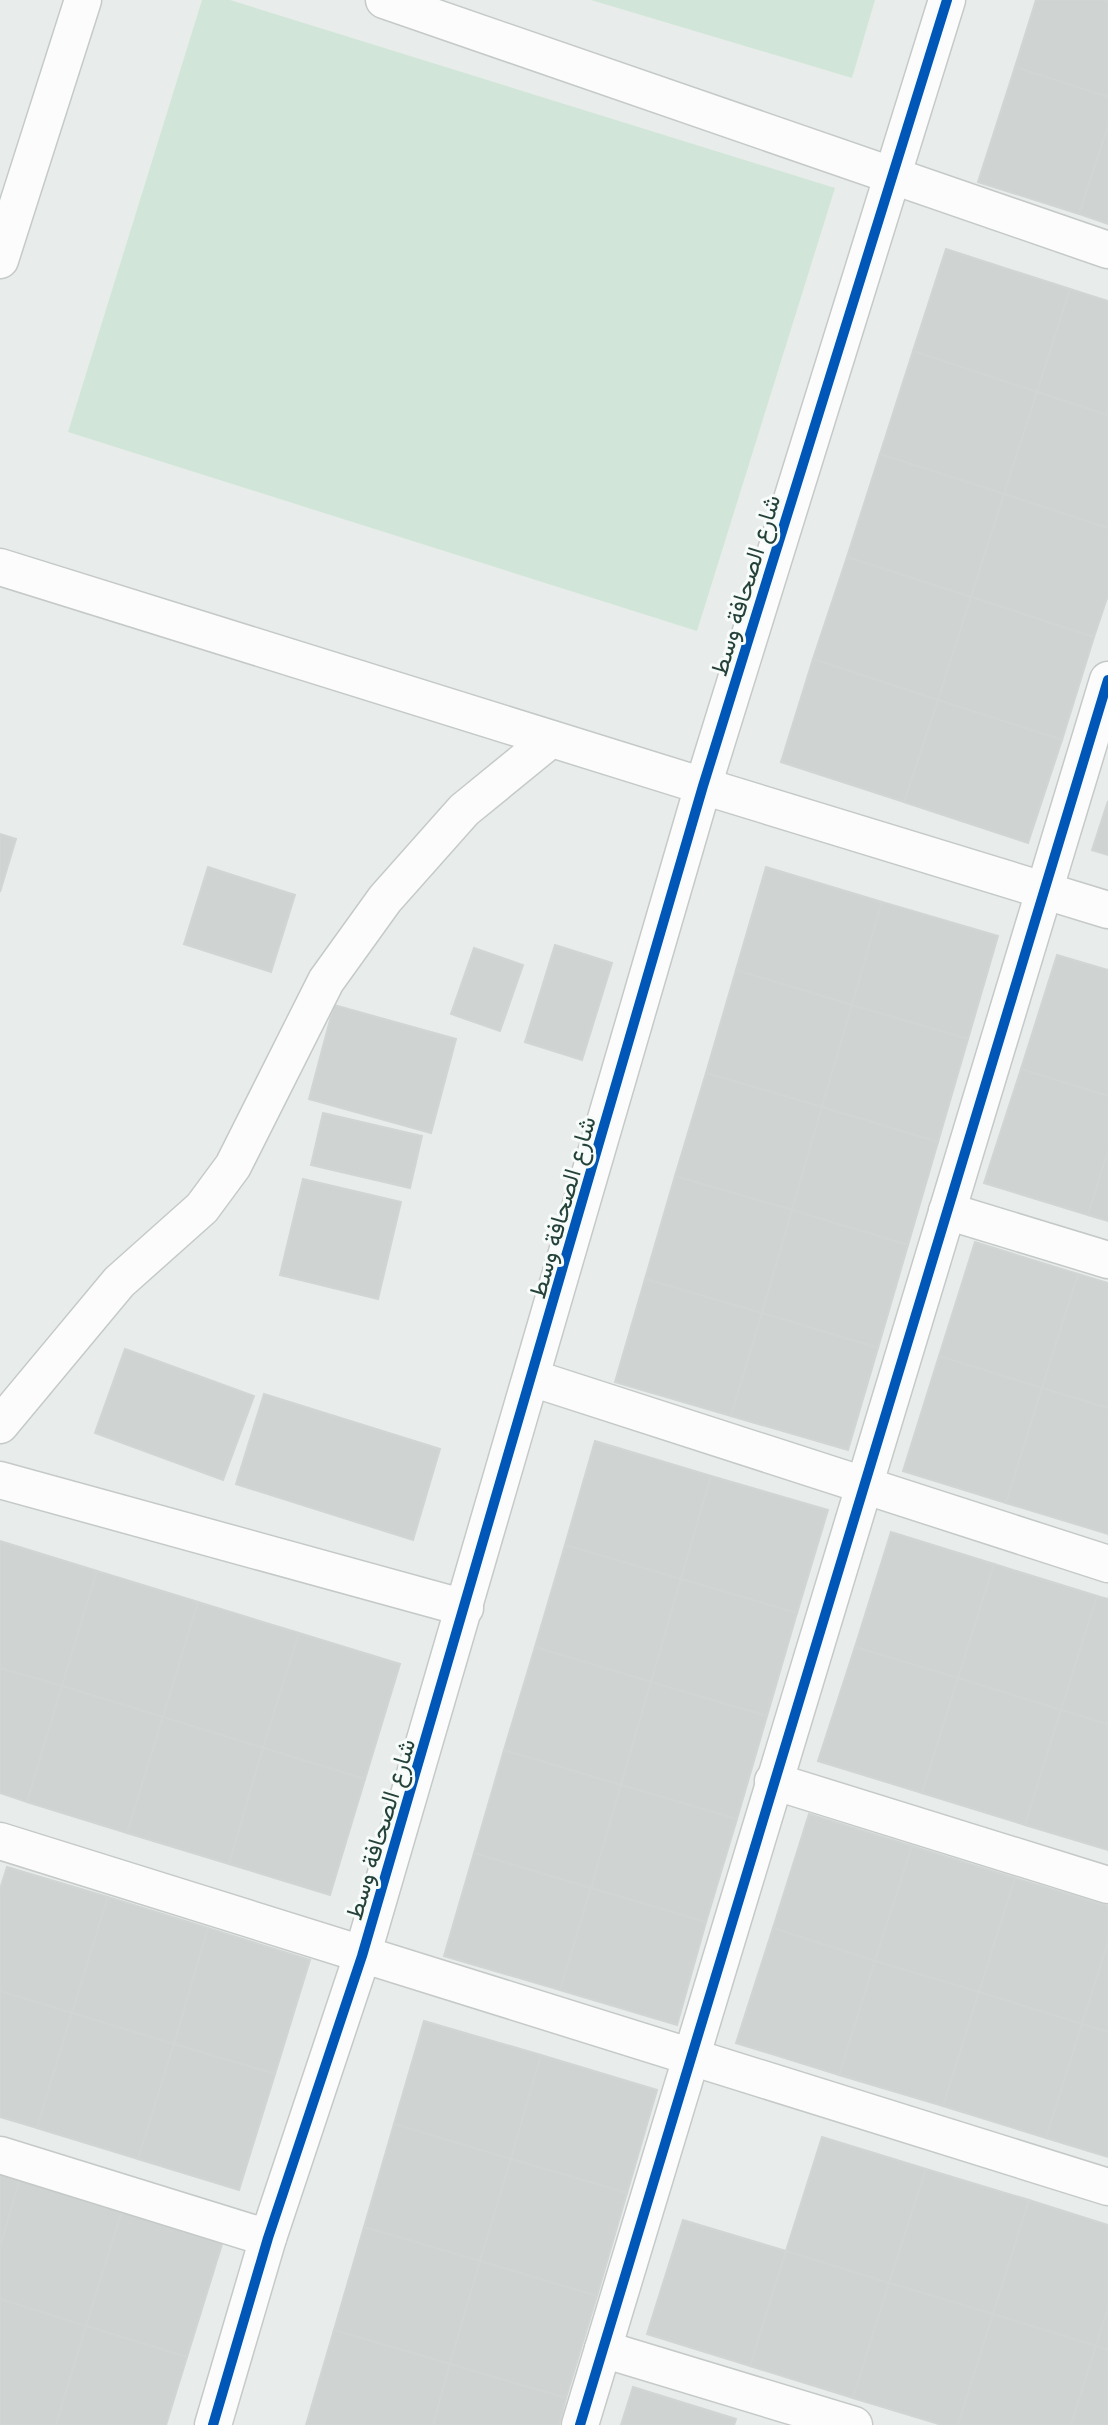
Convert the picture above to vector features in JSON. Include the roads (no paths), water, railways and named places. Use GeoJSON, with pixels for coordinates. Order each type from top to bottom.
{"type":"FeatureCollection","features":[{"type":"Feature","properties":{"kind":"street"},"geometry":{"type":"LineString","coordinates":[[0,260],[10,194],[83,0]]}},
{"type":"Feature","properties":{"kind":"street"},"geometry":{"type":"LineString","coordinates":[[384,0],[1108,250]]}},
{"type":"Feature","properties":{"kind":"street","name":"شارع الصحافة وسط"},"geometry":{"type":"LineString","coordinates":[[213,2425],[268,2238],[362,1956],[703,786],[947,0]]}},
{"type":"Feature","properties":{"kind":"street"},"geometry":{"type":"LineString","coordinates":[[0,567],[1108,910]]}},
{"type":"Feature","properties":{"kind":"street"},"geometry":{"type":"LineString","coordinates":[[580,2425],[1108,680]]}},
{"type":"Feature","properties":{"kind":"street"},"geometry":{"type":"LineString","coordinates":[[0,1425],[119,1282],[202,1208],[233,1166],[326,981],[385,899],[464,810],[551,739]]}},
{"type":"Feature","properties":{"kind":"street"},"geometry":{"type":"LineString","coordinates":[[947,1211],[1108,1260]]}},
{"type":"Feature","properties":{"kind":"street"},"geometry":{"type":"LineString","coordinates":[[532,1378],[1108,1564]]}},
{"type":"Feature","properties":{"kind":"street"},"geometry":{"type":"LineString","coordinates":[[0,1480],[465,1608]]}},
{"type":"Feature","properties":{"kind":"street"},"geometry":{"type":"LineString","coordinates":[[773,1781],[1108,1885]]}},
{"type":"Feature","properties":{"kind":"street"},"geometry":{"type":"LineString","coordinates":[[0,1841],[1108,2187]]}},
{"type":"Feature","properties":{"kind":"street"},"geometry":{"type":"LineString","coordinates":[[0,2155],[268,2238]]}},
{"type":"Feature","properties":{"kind":"street"},"geometry":{"type":"LineString","coordinates":[[603,2349],[854,2425]]}}]}
